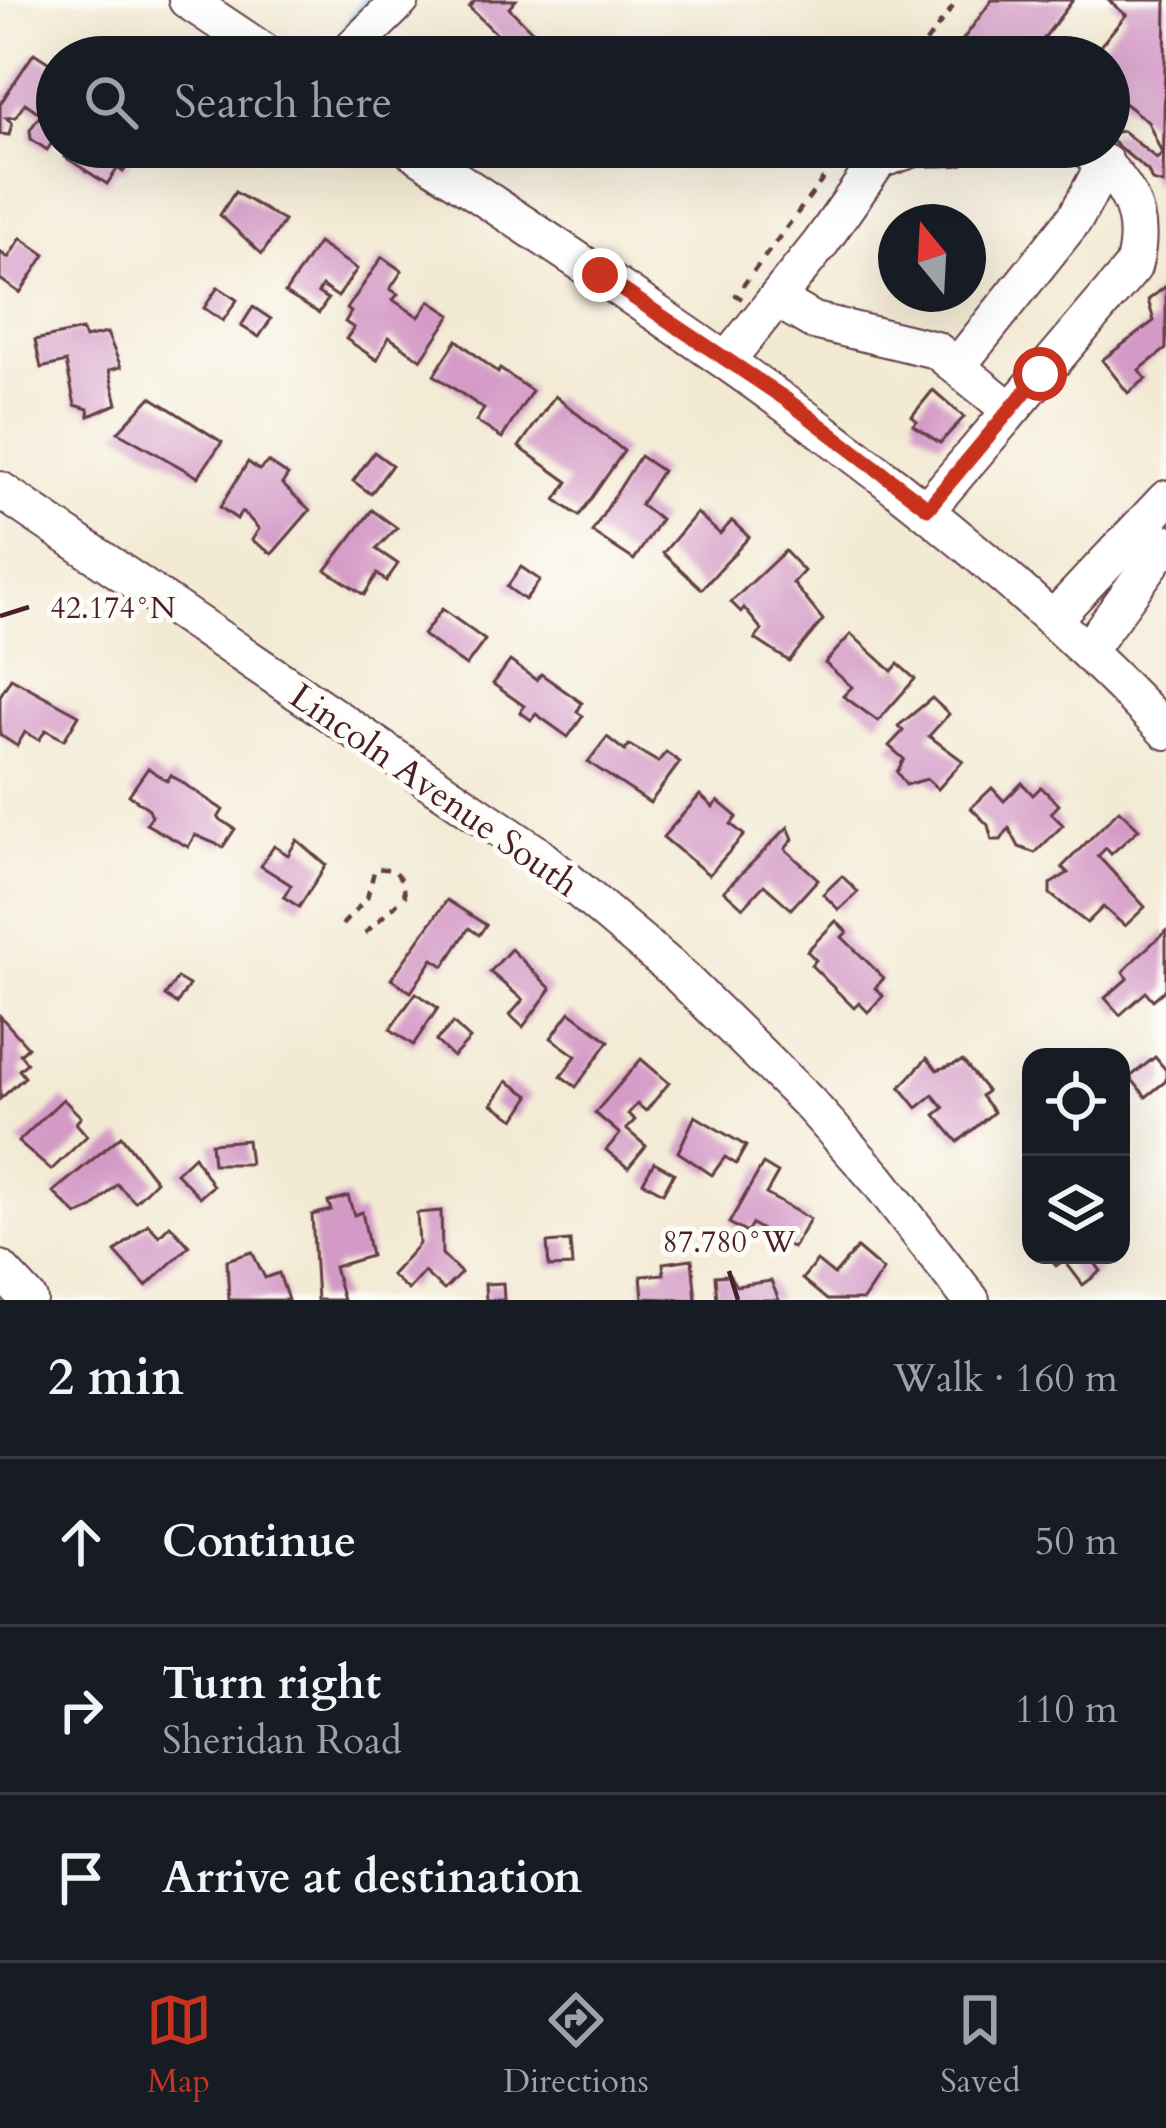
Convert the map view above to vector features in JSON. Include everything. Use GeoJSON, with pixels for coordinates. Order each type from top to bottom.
{"type":"FeatureCollection","features":[{"type":"Feature","properties":{"kind":"street"},"geometry":{"type":"LineString","coordinates":[[187,0],[241,36]]}},
{"type":"Feature","properties":{"kind":"street"},"geometry":{"type":"LineString","coordinates":[[364,36],[401,0]]}},
{"type":"Feature","properties":{"kind":"street"},"geometry":{"type":"LineString","coordinates":[[439,168],[727,360],[928,508],[1053,619],[1166,731]]}},
{"type":"Feature","properties":{"kind":"street"},"geometry":{"type":"LineString","coordinates":[[727,360],[873,168]]}},
{"type":"Feature","properties":{"kind":"street"},"geometry":{"type":"LineString","coordinates":[[959,364],[1076,217],[1090,168]]}},
{"type":"Feature","properties":{"kind":"street"},"geometry":{"type":"LineString","coordinates":[[928,508],[1133,267],[1151,212],[1107,168]]}},
{"type":"Feature","properties":{"kind":"street"},"geometry":{"type":"LineString","coordinates":[[776,299],[814,321],[936,350],[959,364],[1010,410]]}},
{"type":"Feature","properties":{"kind":"street","name":"Lincoln Avenue South"},"geometry":{"type":"LineString","coordinates":[[0,490],[551,866],[674,970],[809,1103],[877,1179],[971,1300]]}},
{"type":"Feature","properties":{"kind":"street"},"geometry":{"type":"LineString","coordinates":[[1053,619],[1166,499]]}},
{"type":"Feature","properties":{"kind":"street"},"geometry":{"type":"LineString","coordinates":[[1087,651],[1166,543]]}},
{"type":"Feature","properties":{"kind":"street"},"geometry":{"type":"LineString","coordinates":[[0,1269],[29,1300]]}},
{"type":"Feature","properties":{"kind":"path"},"geometry":{"type":"LineString","coordinates":[[931,36],[958,0]]}},
{"type":"Feature","properties":{"kind":"path"},"geometry":{"type":"LineString","coordinates":[[342,925],[367,898],[375,868],[394,870],[403,881],[405,896],[362,936]]}},
{"type":"Feature","properties":{"kind":"building"},"geometry":{"type":"Polygon","coordinates":[[[476,0],[516,0],[509,8],[537,36],[499,36],[469,7],[476,0]]]}},
{"type":"Feature","properties":{"kind":"building"},"geometry":{"type":"Polygon","coordinates":[[[992,0],[1073,0],[1046,36],[965,36],[992,0]]]}},
{"type":"Feature","properties":{"kind":"building"},"geometry":{"type":"Polygon","coordinates":[[[1108,0],[1166,0],[1163,184],[1152,181],[1148,171],[1130,156],[1130,137],[1157,159],[1162,154],[1148,122],[1130,108],[1130,36],[1108,36],[1126,15],[1108,0]]]}},
{"type":"Feature","properties":{"kind":"building"},"geometry":{"type":"Polygon","coordinates":[[[36,54],[36,111],[25,103],[16,117],[6,118],[12,123],[9,135],[0,134],[0,104],[36,54]]]}},
{"type":"Feature","properties":{"kind":"building"},"geometry":{"type":"Polygon","coordinates":[[[82,168],[118,168],[107,184],[82,168]]]}},
{"type":"Feature","properties":{"kind":"building"},"geometry":{"type":"Polygon","coordinates":[[[235,192],[284,221],[262,254],[220,215],[235,192]]]}},
{"type":"Feature","properties":{"kind":"building"},"geometry":{"type":"Polygon","coordinates":[[[21,238],[45,255],[20,293],[0,279],[0,252],[8,258],[21,238]]]}},
{"type":"Feature","properties":{"kind":"building"},"geometry":{"type":"Polygon","coordinates":[[[318,243],[357,269],[338,297],[322,286],[318,293],[328,299],[319,313],[285,293],[318,243]]]}},
{"type":"Feature","properties":{"kind":"building"},"geometry":{"type":"Polygon","coordinates":[[[382,257],[402,271],[390,289],[398,294],[393,300],[419,317],[430,301],[451,315],[421,360],[389,337],[377,360],[346,339],[354,328],[345,322],[351,312],[347,309],[382,257]]]}},
{"type":"Feature","properties":{"kind":"building"},"geometry":{"type":"Polygon","coordinates":[[[1166,286],[1166,349],[1139,370],[1146,379],[1128,393],[1102,360],[1154,321],[1148,300],[1166,286]]]}},
{"type":"Feature","properties":{"kind":"building"},"geometry":{"type":"Polygon","coordinates":[[[218,287],[237,300],[223,321],[204,308],[218,287]]]}},
{"type":"Feature","properties":{"kind":"building"},"geometry":{"type":"Polygon","coordinates":[[[253,307],[271,319],[259,337],[241,326],[253,307]]]}},
{"type":"Feature","properties":{"kind":"building"},"geometry":{"type":"Polygon","coordinates":[[[82,330],[85,338],[107,333],[121,367],[109,370],[117,404],[89,416],[88,409],[75,405],[66,362],[41,368],[35,340],[82,330]]]}},
{"type":"Feature","properties":{"kind":"building"},"geometry":{"type":"Polygon","coordinates":[[[457,340],[498,373],[500,369],[532,391],[502,438],[476,421],[484,409],[434,375],[457,340]]]}},
{"type":"Feature","properties":{"kind":"building"},"geometry":{"type":"Polygon","coordinates":[[[933,390],[964,417],[940,443],[913,425],[917,421],[912,416],[933,390]]]}},
{"type":"Feature","properties":{"kind":"building"},"geometry":{"type":"Polygon","coordinates":[[[555,396],[624,451],[579,516],[556,500],[568,482],[519,447],[555,396]]]}},
{"type":"Feature","properties":{"kind":"building"},"geometry":{"type":"Polygon","coordinates":[[[151,397],[222,442],[198,477],[118,432],[151,397]]]}},
{"type":"Feature","properties":{"kind":"building"},"geometry":{"type":"Polygon","coordinates":[[[374,452],[392,465],[371,494],[353,481],[374,452]]]}},
{"type":"Feature","properties":{"kind":"building"},"geometry":{"type":"Polygon","coordinates":[[[640,456],[662,471],[640,505],[661,519],[634,560],[592,532],[640,456]]]}},
{"type":"Feature","properties":{"kind":"building"},"geometry":{"type":"Polygon","coordinates":[[[248,462],[259,470],[268,462],[288,475],[282,484],[310,510],[272,554],[252,540],[259,529],[248,517],[241,512],[237,519],[220,507],[248,462]]]}},
{"type":"Feature","properties":{"kind":"building"},"geometry":{"type":"Polygon","coordinates":[[[372,510],[397,528],[376,549],[398,564],[386,581],[377,574],[364,595],[326,570],[372,510]]]}},
{"type":"Feature","properties":{"kind":"building"},"geometry":{"type":"Polygon","coordinates":[[[697,513],[720,534],[732,521],[749,537],[702,589],[663,553],[697,513]]]}},
{"type":"Feature","properties":{"kind":"building"},"geometry":{"type":"Polygon","coordinates":[[[785,551],[804,571],[793,583],[823,620],[789,661],[755,639],[762,630],[744,608],[741,612],[731,602],[785,551]]]}},
{"type":"Feature","properties":{"kind":"building"},"geometry":{"type":"Polygon","coordinates":[[[521,567],[540,580],[525,600],[507,587],[521,567]]]}},
{"type":"Feature","properties":{"kind":"building"},"geometry":{"type":"Polygon","coordinates":[[[442,609],[485,640],[466,666],[423,635],[442,609]]]}},
{"type":"Feature","properties":{"kind":"building"},"geometry":{"type":"Polygon","coordinates":[[[851,634],[892,671],[898,664],[915,679],[878,721],[843,696],[852,687],[825,663],[851,634]]]}},
{"type":"Feature","properties":{"kind":"building"},"geometry":{"type":"Polygon","coordinates":[[[510,661],[536,680],[541,674],[582,703],[577,712],[583,716],[568,737],[536,714],[531,720],[520,712],[524,706],[493,684],[510,661]]]}},
{"type":"Feature","properties":{"kind":"building"},"geometry":{"type":"Polygon","coordinates":[[[11,678],[79,715],[64,740],[46,730],[39,740],[25,732],[17,746],[0,735],[0,696],[11,678]]]}},
{"type":"Feature","properties":{"kind":"building"},"geometry":{"type":"Polygon","coordinates":[[[932,698],[949,714],[929,736],[963,761],[938,789],[927,779],[906,785],[897,772],[904,759],[889,746],[903,731],[898,726],[932,698]]]}},
{"type":"Feature","properties":{"kind":"building"},"geometry":{"type":"Polygon","coordinates":[[[607,737],[625,751],[629,745],[658,762],[666,752],[680,762],[650,803],[588,762],[607,737]]]}},
{"type":"Feature","properties":{"kind":"building"},"geometry":{"type":"Polygon","coordinates":[[[148,768],[167,781],[171,775],[223,810],[218,818],[235,829],[223,847],[195,835],[188,847],[146,824],[152,816],[149,809],[129,795],[148,768]]]}},
{"type":"Feature","properties":{"kind":"building"},"geometry":{"type":"Polygon","coordinates":[[[1022,783],[1033,795],[1041,787],[1059,805],[1051,813],[1063,825],[1035,853],[1019,847],[1009,828],[1001,840],[992,840],[988,825],[971,808],[992,788],[1004,801],[1022,783]]]}},
{"type":"Feature","properties":{"kind":"building"},"geometry":{"type":"Polygon","coordinates":[[[700,795],[713,807],[718,801],[737,817],[731,824],[744,835],[709,875],[663,837],[700,795]]]}},
{"type":"Feature","properties":{"kind":"building"},"geometry":{"type":"Polygon","coordinates":[[[1119,810],[1139,829],[1111,854],[1106,848],[1098,856],[1145,907],[1125,926],[1103,907],[1087,923],[1050,894],[1050,884],[1068,873],[1062,867],[1119,810]]]}},
{"type":"Feature","properties":{"kind":"building"},"geometry":{"type":"Polygon","coordinates":[[[788,827],[793,839],[785,849],[818,879],[791,909],[764,885],[743,908],[724,891],[788,827]]]}},
{"type":"Feature","properties":{"kind":"building"},"geometry":{"type":"Polygon","coordinates":[[[297,840],[326,865],[299,907],[284,897],[291,885],[261,866],[274,846],[288,855],[297,840]]]}},
{"type":"Feature","properties":{"kind":"building"},"geometry":{"type":"Polygon","coordinates":[[[842,876],[858,892],[839,910],[823,894],[842,876]]]}},
{"type":"Feature","properties":{"kind":"building"},"geometry":{"type":"Polygon","coordinates":[[[447,900],[486,925],[479,935],[469,928],[444,966],[433,959],[411,992],[391,979],[447,900]]]}},
{"type":"Feature","properties":{"kind":"building"},"geometry":{"type":"Polygon","coordinates":[[[836,921],[847,932],[842,937],[884,978],[875,988],[883,996],[868,1012],[859,1003],[854,1008],[811,965],[816,960],[807,951],[836,921]]]}},
{"type":"Feature","properties":{"kind":"building"},"geometry":{"type":"Polygon","coordinates":[[[1166,931],[1166,989],[1153,1000],[1146,992],[1120,1015],[1105,998],[1128,978],[1123,972],[1166,931]]]}},
{"type":"Feature","properties":{"kind":"building"},"geometry":{"type":"Polygon","coordinates":[[[511,949],[551,989],[523,1027],[510,1015],[523,1000],[490,972],[511,949]]]}},
{"type":"Feature","properties":{"kind":"building"},"geometry":{"type":"Polygon","coordinates":[[[177,978],[189,985],[177,1004],[165,996],[177,978]]]}},
{"type":"Feature","properties":{"kind":"building"},"geometry":{"type":"Polygon","coordinates":[[[416,993],[438,1008],[413,1045],[390,1029],[416,993]]]}},
{"type":"Feature","properties":{"kind":"building"},"geometry":{"type":"Polygon","coordinates":[[[570,1012],[609,1041],[576,1087],[561,1076],[576,1056],[551,1038],[570,1012]]]}},
{"type":"Feature","properties":{"kind":"building"},"geometry":{"type":"Polygon","coordinates":[[[0,1016],[28,1047],[20,1054],[27,1063],[19,1070],[25,1077],[0,1099],[0,1016]]]}},
{"type":"Feature","properties":{"kind":"building"},"geometry":{"type":"Polygon","coordinates":[[[453,1023],[470,1039],[453,1057],[436,1041],[453,1023]]]}},
{"type":"Feature","properties":{"kind":"building"},"geometry":{"type":"Polygon","coordinates":[[[1155,1057],[1166,1070],[1166,1081],[1146,1097],[1130,1077],[1155,1057]]]}},
{"type":"Feature","properties":{"kind":"building"},"geometry":{"type":"Polygon","coordinates":[[[927,1058],[937,1070],[963,1061],[987,1091],[981,1096],[994,1112],[958,1142],[935,1115],[944,1108],[933,1095],[917,1108],[900,1087],[927,1058]]]}},
{"type":"Feature","properties":{"kind":"building"},"geometry":{"type":"Polygon","coordinates":[[[641,1059],[669,1083],[646,1111],[637,1104],[628,1114],[635,1120],[626,1129],[646,1146],[628,1168],[606,1150],[620,1134],[595,1113],[641,1059]]]}},
{"type":"Feature","properties":{"kind":"building"},"geometry":{"type":"Polygon","coordinates":[[[507,1081],[530,1096],[515,1119],[492,1104],[507,1081]]]}},
{"type":"Feature","properties":{"kind":"building"},"geometry":{"type":"Polygon","coordinates":[[[63,1099],[81,1117],[76,1123],[87,1136],[51,1170],[18,1142],[63,1099]]]}},
{"type":"Feature","properties":{"kind":"building"},"geometry":{"type":"Polygon","coordinates":[[[695,1116],[746,1146],[736,1164],[725,1157],[712,1175],[678,1152],[695,1116]]]}},
{"type":"Feature","properties":{"kind":"building"},"geometry":{"type":"Polygon","coordinates":[[[121,1136],[156,1181],[135,1202],[117,1184],[93,1208],[77,1215],[53,1192],[121,1136]]]}},
{"type":"Feature","properties":{"kind":"building"},"geometry":{"type":"Polygon","coordinates":[[[247,1140],[250,1164],[213,1164],[211,1143],[247,1140]]]}},
{"type":"Feature","properties":{"kind":"building"},"geometry":{"type":"Polygon","coordinates":[[[194,1156],[213,1186],[200,1197],[176,1173],[194,1156]]]}},
{"type":"Feature","properties":{"kind":"building"},"geometry":{"type":"Polygon","coordinates":[[[654,1162],[674,1173],[663,1193],[643,1182],[654,1162]]]}},
{"type":"Feature","properties":{"kind":"building"},"geometry":{"type":"Polygon","coordinates":[[[763,1164],[778,1173],[766,1194],[810,1219],[793,1248],[752,1224],[747,1233],[729,1223],[763,1164]]]}},
{"type":"Feature","properties":{"kind":"building"},"geometry":{"type":"Polygon","coordinates":[[[348,1196],[354,1215],[362,1212],[371,1256],[334,1267],[343,1300],[317,1300],[312,1215],[331,1210],[328,1202],[348,1196]]]}},
{"type":"Feature","properties":{"kind":"building"},"geometry":{"type":"Polygon","coordinates":[[[441,1211],[442,1254],[461,1273],[444,1290],[424,1272],[408,1290],[391,1275],[419,1244],[417,1213],[441,1211]]]}},
{"type":"Feature","properties":{"kind":"building"},"geometry":{"type":"Polygon","coordinates":[[[148,1224],[159,1236],[170,1225],[189,1246],[146,1286],[115,1252],[148,1224]]]}},
{"type":"Feature","properties":{"kind":"building"},"geometry":{"type":"Polygon","coordinates":[[[570,1241],[572,1266],[549,1267],[547,1243],[570,1241]]]}},
{"type":"Feature","properties":{"kind":"building"},"geometry":{"type":"Polygon","coordinates":[[[857,1248],[883,1270],[863,1300],[827,1300],[802,1279],[817,1261],[834,1275],[857,1248]]]}},
{"type":"Feature","properties":{"kind":"building"},"geometry":{"type":"Polygon","coordinates":[[[252,1252],[265,1278],[279,1273],[288,1300],[229,1300],[227,1260],[252,1252]]]}},
{"type":"Feature","properties":{"kind":"building"},"geometry":{"type":"Polygon","coordinates":[[[692,1259],[696,1300],[643,1298],[641,1276],[664,1274],[663,1263],[692,1259]]]}},
{"type":"Feature","properties":{"kind":"building"},"geometry":{"type":"Polygon","coordinates":[[[1067,1264],[1096,1264],[1101,1271],[1083,1285],[1067,1264]]]}},
{"type":"Feature","properties":{"kind":"building"},"geometry":{"type":"Polygon","coordinates":[[[729,1275],[736,1286],[771,1281],[779,1300],[717,1300],[715,1276],[729,1275]]]}},
{"type":"Feature","properties":{"kind":"building"},"geometry":{"type":"Polygon","coordinates":[[[503,1283],[504,1300],[486,1300],[485,1284],[503,1283]]]}},
{"type":"Feature","properties":{"kind":"waterway"},"geometry":{"type":"LineString","coordinates":[[347,26],[366,0]]}},
{"type":"Feature","properties":{"kind":"route"},"geometry":{"type":"LineString","coordinates":[[600,275],[787,400],[928,508],[1040,374]]}}]}
